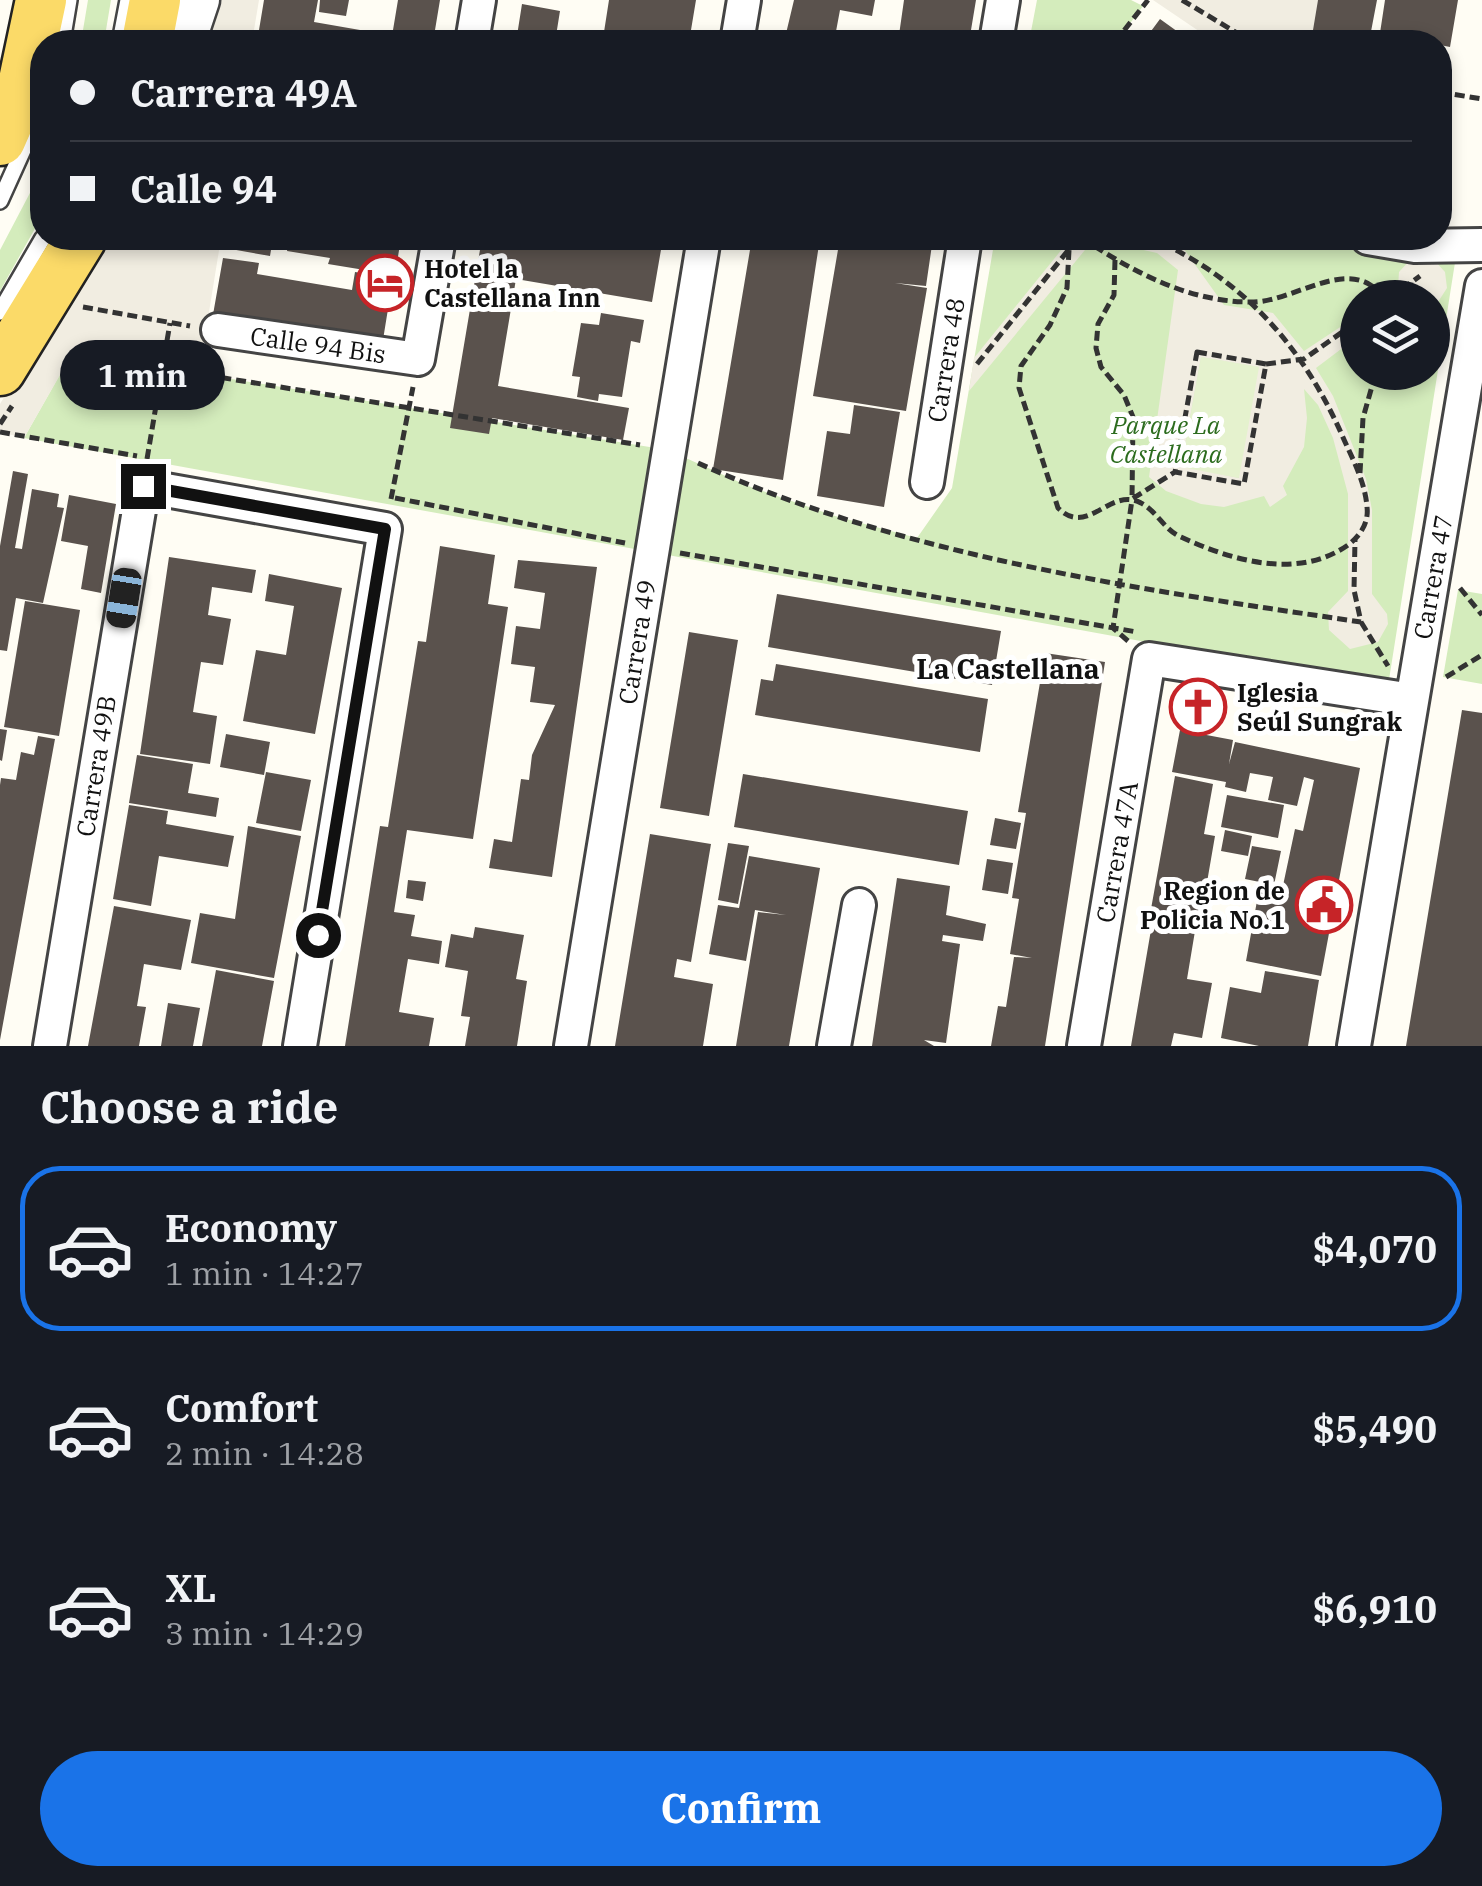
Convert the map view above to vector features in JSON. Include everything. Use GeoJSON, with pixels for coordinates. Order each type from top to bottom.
{"type":"FeatureCollection","features":[{"type":"Feature","properties":{"kind":"main road"},"geometry":{"type":"LineString","coordinates":[[35,30],[41,0]]}},
{"type":"Feature","properties":{"kind":"main road"},"geometry":{"type":"LineString","coordinates":[[150,30],[156,0]]}},
{"type":"Feature","properties":{"kind":"main road"},"geometry":{"type":"LineString","coordinates":[[0,140],[22,90],[30,52]]}},
{"type":"Feature","properties":{"kind":"main road"},"geometry":{"type":"LineString","coordinates":[[0,370],[74,250]]}},
{"type":"Feature","properties":{"kind":"street"},"geometry":{"type":"LineString","coordinates":[[188,30],[199,0]]}},
{"type":"Feature","properties":{"kind":"street"},"geometry":{"type":"LineString","coordinates":[[474,30],[479,0]]}},
{"type":"Feature","properties":{"kind":"street"},"geometry":{"type":"LineString","coordinates":[[739,30],[744,0]]}},
{"type":"Feature","properties":{"kind":"street"},"geometry":{"type":"LineString","coordinates":[[998,30],[1003,0]]}},
{"type":"Feature","properties":{"kind":"street"},"geometry":{"type":"LineString","coordinates":[[1452,245],[1482,244]]}},
{"type":"Feature","properties":{"kind":"street"},"geometry":{"type":"LineString","coordinates":[[418,359],[437,250]]}},
{"type":"Feature","properties":{"kind":"street","name":"Carrera 49"},"geometry":{"type":"LineString","coordinates":[[571,1046],[702,250]]}},
{"type":"Feature","properties":{"kind":"street","name":"Carrera 48"},"geometry":{"type":"LineString","coordinates":[[926,482],[963,250]]}},
{"type":"Feature","properties":{"kind":"street","name":"Carrera 47"},"geometry":{"type":"LineString","coordinates":[[1354,1046],[1482,286]]}},
{"type":"Feature","properties":{"kind":"street","name":"Calle 94 Bis"},"geometry":{"type":"LineString","coordinates":[[218,330],[418,359]]}},
{"type":"Feature","properties":{"kind":"street"},"geometry":{"type":"LineString","coordinates":[[145,472],[388,513],[300,1046]]}},
{"type":"Feature","properties":{"kind":"street","name":"Carrera 49B"},"geometry":{"type":"LineString","coordinates":[[50,1046],[145,472]]}},
{"type":"Feature","properties":{"kind":"street"},"geometry":{"type":"LineString","coordinates":[[1150,646],[1412,700]]}},
{"type":"Feature","properties":{"kind":"street","name":"Carrera 47A"},"geometry":{"type":"LineString","coordinates":[[1084,1046],[1150,646]]}},
{"type":"Feature","properties":{"kind":"street"},"geometry":{"type":"LineString","coordinates":[[834,1046],[859,904]]}},
{"type":"Feature","properties":{"kind":"lane"},"geometry":{"type":"LineString","coordinates":[[64,30],[68,0]]}},
{"type":"Feature","properties":{"kind":"lane"},"geometry":{"type":"LineString","coordinates":[[122,30],[128,0]]}},
{"type":"Feature","properties":{"kind":"lane"},"geometry":{"type":"LineString","coordinates":[[0,201],[30,135]]}},
{"type":"Feature","properties":{"kind":"lane"},"geometry":{"type":"LineString","coordinates":[[0,312],[36,250]]}},
{"type":"Feature","properties":{"kind":"path"},"geometry":{"type":"LineString","coordinates":[[1124,30],[1148,0]]}},
{"type":"Feature","properties":{"kind":"path"},"geometry":{"type":"LineString","coordinates":[[1182,0],[1232,30]]}},
{"type":"Feature","properties":{"kind":"path"},"geometry":{"type":"LineString","coordinates":[[1452,94],[1482,98]]}},
{"type":"Feature","properties":{"kind":"path"},"geometry":{"type":"LineString","coordinates":[[972,371],[1070,250]]}},
{"type":"Feature","properties":{"kind":"path"},"geometry":{"type":"LineString","coordinates":[[1070,250],[1067,288],[1050,325],[1021,366],[1019,388],[1050,491],[1064,514],[1088,518],[1122,499],[1132,499],[1144,504],[1177,536],[1256,561],[1309,564],[1355,540],[1366,524],[1368,508],[1360,475],[1304,359],[1255,302],[1180,250]]}},
{"type":"Feature","properties":{"kind":"path"},"geometry":{"type":"LineString","coordinates":[[1099,250],[1136,274],[1183,291],[1255,302],[1345,277],[1357,280]]}},
{"type":"Feature","properties":{"kind":"path"},"geometry":{"type":"LineString","coordinates":[[1113,628],[1132,499],[1134,417],[1124,395],[1101,367],[1096,348],[1098,324],[1114,295],[1115,260]]}},
{"type":"Feature","properties":{"kind":"path"},"geometry":{"type":"LineString","coordinates":[[75,306],[218,330]]}},
{"type":"Feature","properties":{"kind":"path"},"geometry":{"type":"LineString","coordinates":[[145,472],[170,322]]}},
{"type":"Feature","properties":{"kind":"path"},"geometry":{"type":"LineString","coordinates":[[1175,472],[1197,352],[1266,364],[1304,359],[1340,334]]}},
{"type":"Feature","properties":{"kind":"path"},"geometry":{"type":"LineString","coordinates":[[388,513],[418,359]]}},
{"type":"Feature","properties":{"kind":"path"},"geometry":{"type":"LineString","coordinates":[[1132,499],[1175,472],[1244,484],[1266,364]]}},
{"type":"Feature","properties":{"kind":"path"},"geometry":{"type":"LineString","coordinates":[[162,368],[668,450],[748,486],[835,516],[1119,586],[1361,622]]}},
{"type":"Feature","properties":{"kind":"path"},"geometry":{"type":"LineString","coordinates":[[1360,475],[1363,418],[1371,390]]}},
{"type":"Feature","properties":{"kind":"path"},"geometry":{"type":"LineString","coordinates":[[0,432],[145,472],[166,461]]}},
{"type":"Feature","properties":{"kind":"path"},"geometry":{"type":"LineString","coordinates":[[372,495],[388,513],[652,548],[1113,628],[1150,646]]}},
{"type":"Feature","properties":{"kind":"path"},"geometry":{"type":"LineString","coordinates":[[1355,540],[1354,590],[1361,622],[1391,672],[1372,669]]}},
{"type":"Feature","properties":{"kind":"path"},"geometry":{"type":"LineString","coordinates":[[1458,586],[1482,614]]}},
{"type":"Feature","properties":{"kind":"path"},"geometry":{"type":"LineString","coordinates":[[1440,680],[1482,655]]}},
{"type":"Feature","properties":{"kind":"green space"},"geometry":{"type":"Polygon","coordinates":[[[88,0],[111,0],[106,30],[83,30],[88,0]]]}},
{"type":"Feature","properties":{"kind":"green space"},"geometry":{"type":"Polygon","coordinates":[[[1037,0],[1131,0],[1143,6],[1125,30],[1031,30],[1037,0]]]}},
{"type":"Feature","properties":{"kind":"green space"},"geometry":{"type":"Polygon","coordinates":[[[30,193],[30,237],[0,291],[0,250],[30,193]]]}},
{"type":"Feature","properties":{"kind":"green space","name":"Parque La Castellana"},"geometry":{"type":"Polygon","coordinates":[[[993,250],[1413,253],[1457,250],[1450,294],[1450,280],[1340,280],[1340,390],[1435,390],[1388,686],[24,438],[72,353],[668,450],[748,486],[835,516],[917,538],[952,488],[993,250]]]}},
{"type":"Feature","properties":{"kind":"green space"},"geometry":{"type":"Polygon","coordinates":[[[1201,357],[1260,367],[1240,478],[1181,468],[1201,357]]]}},
{"type":"Feature","properties":{"kind":"green space"},"geometry":{"type":"Polygon","coordinates":[[[1458,590],[1482,594],[1482,684],[1443,677],[1458,590]]]}},
{"type":"Feature","properties":{"kind":"shaded area"},"geometry":{"type":"Polygon","coordinates":[[[215,0],[259,0],[254,30],[205,30],[215,0]]]}},
{"type":"Feature","properties":{"kind":"shaded area"},"geometry":{"type":"Polygon","coordinates":[[[1153,0],[1318,0],[1313,30],[1197,30],[1153,0]]]}},
{"type":"Feature","properties":{"kind":"shaded area"},"geometry":{"type":"Polygon","coordinates":[[[93,250],[219,250],[199,374],[72,354],[24,438],[0,432],[0,404],[93,250]]]}},
{"type":"Feature","properties":{"kind":"shaded area"},"geometry":{"type":"Polygon","coordinates":[[[1061,250],[1085,250],[969,391],[974,358],[1061,250]]]}},
{"type":"Feature","properties":{"kind":"shaded area"},"geometry":{"type":"Polygon","coordinates":[[[1144,250],[1185,250],[1224,305],[1273,313],[1304,351],[1340,327],[1340,350],[1316,368],[1333,396],[1366,479],[1372,510],[1372,594],[1387,614],[1388,624],[1378,642],[1350,649],[1329,630],[1328,612],[1348,591],[1348,494],[1333,438],[1318,405],[1304,389],[1304,447],[1283,486],[1287,495],[1270,507],[1264,496],[1224,507],[1201,504],[1166,491],[1149,477],[1178,270],[1157,253],[1144,250]],[[1201,357],[1181,467],[1239,478],[1259,367],[1201,357]]]}},
{"type":"Feature","properties":{"kind":"shaded area"},"geometry":{"type":"Polygon","coordinates":[[[1410,260],[1434,260],[1445,272],[1446,280],[1398,280],[1399,272],[1410,260]]]}},
{"type":"Feature","properties":{"kind":"building"},"geometry":{"type":"Polygon","coordinates":[[[264,0],[318,0],[314,22],[360,30],[259,30],[264,0]]]}},
{"type":"Feature","properties":{"kind":"building"},"geometry":{"type":"Polygon","coordinates":[[[320,0],[349,0],[346,16],[319,12],[320,0]]]}},
{"type":"Feature","properties":{"kind":"building"},"geometry":{"type":"Polygon","coordinates":[[[398,0],[440,0],[435,30],[393,30],[398,0]]]}},
{"type":"Feature","properties":{"kind":"building"},"geometry":{"type":"Polygon","coordinates":[[[609,0],[696,0],[691,30],[604,30],[609,0]]]}},
{"type":"Feature","properties":{"kind":"building"},"geometry":{"type":"Polygon","coordinates":[[[794,0],[875,0],[872,16],[840,10],[836,30],[787,30],[794,0]]]}},
{"type":"Feature","properties":{"kind":"building"},"geometry":{"type":"Polygon","coordinates":[[[904,0],[976,0],[971,30],[900,30],[904,0]]]}},
{"type":"Feature","properties":{"kind":"building"},"geometry":{"type":"Polygon","coordinates":[[[1318,0],[1377,0],[1371,30],[1313,30],[1318,0]]]}},
{"type":"Feature","properties":{"kind":"building"},"geometry":{"type":"Polygon","coordinates":[[[1385,0],[1458,0],[1452,35],[1452,30],[1380,30],[1385,0]]]}},
{"type":"Feature","properties":{"kind":"building"},"geometry":{"type":"Polygon","coordinates":[[[522,4],[560,11],[557,30],[518,30],[522,4]]]}},
{"type":"Feature","properties":{"kind":"building"},"geometry":{"type":"Polygon","coordinates":[[[1160,19],[1175,30],[1152,30],[1160,19]]]}},
{"type":"Feature","properties":{"kind":"building"},"geometry":{"type":"Polygon","coordinates":[[[236,250],[271,250],[270,256],[236,250]]]}},
{"type":"Feature","properties":{"kind":"building"},"geometry":{"type":"Polygon","coordinates":[[[399,250],[395,275],[328,264],[330,258],[287,251],[399,250]]]}},
{"type":"Feature","properties":{"kind":"building"},"geometry":{"type":"Polygon","coordinates":[[[480,250],[661,250],[652,302],[516,279],[498,386],[629,408],[623,440],[492,418],[489,434],[450,428],[480,250]]]}},
{"type":"Feature","properties":{"kind":"building"},"geometry":{"type":"Polygon","coordinates":[[[750,250],[818,250],[783,480],[713,469],[750,250]]]}},
{"type":"Feature","properties":{"kind":"building"},"geometry":{"type":"Polygon","coordinates":[[[838,250],[931,250],[926,286],[895,283],[927,288],[906,411],[813,396],[838,250]]]}},
{"type":"Feature","properties":{"kind":"building"},"geometry":{"type":"Polygon","coordinates":[[[223,258],[259,263],[257,274],[352,290],[355,272],[393,278],[382,346],[211,326],[223,258]]]}},
{"type":"Feature","properties":{"kind":"building"},"geometry":{"type":"Polygon","coordinates":[[[601,313],[644,320],[640,343],[631,341],[622,397],[599,394],[598,401],[577,397],[580,377],[572,376],[581,323],[599,325],[601,313]]]}},
{"type":"Feature","properties":{"kind":"building"},"geometry":{"type":"Polygon","coordinates":[[[854,405],[900,412],[884,507],[817,496],[827,431],[850,434],[854,405]]]}},
{"type":"Feature","properties":{"kind":"building"},"geometry":{"type":"Polygon","coordinates":[[[13,471],[28,474],[15,548],[22,549],[32,489],[59,494],[57,507],[64,508],[43,603],[16,598],[7,651],[0,650],[0,546],[13,471]]]}},
{"type":"Feature","properties":{"kind":"building"},"geometry":{"type":"Polygon","coordinates":[[[69,495],[116,504],[101,593],[81,589],[88,546],[61,541],[69,495]]]}},
{"type":"Feature","properties":{"kind":"building"},"geometry":{"type":"Polygon","coordinates":[[[440,546],[495,555],[488,604],[508,607],[473,839],[407,830],[394,912],[415,915],[411,936],[442,941],[439,964],[408,959],[399,1012],[434,1018],[429,1046],[345,1046],[380,826],[388,827],[418,641],[426,642],[440,546]]]}},
{"type":"Feature","properties":{"kind":"building"},"geometry":{"type":"Polygon","coordinates":[[[169,557],[256,570],[252,593],[212,587],[208,615],[231,619],[223,665],[201,662],[193,712],[217,716],[210,764],[140,754],[169,557]]]}},
{"type":"Feature","properties":{"kind":"building"},"geometry":{"type":"Polygon","coordinates":[[[518,560],[597,567],[552,877],[489,868],[494,839],[512,842],[521,779],[529,780],[532,755],[555,705],[530,702],[535,667],[511,664],[516,626],[540,629],[545,593],[514,588],[518,560]]]}},
{"type":"Feature","properties":{"kind":"building"},"geometry":{"type":"Polygon","coordinates":[[[269,574],[342,588],[315,734],[243,721],[256,650],[286,655],[294,606],[265,601],[269,574]]]}},
{"type":"Feature","properties":{"kind":"building"},"geometry":{"type":"Polygon","coordinates":[[[777,594],[1001,631],[992,685],[768,647],[777,594]]]}},
{"type":"Feature","properties":{"kind":"building"},"geometry":{"type":"Polygon","coordinates":[[[25,601],[80,610],[59,736],[4,727],[25,601]]]}},
{"type":"Feature","properties":{"kind":"building"},"geometry":{"type":"Polygon","coordinates":[[[689,632],[738,640],[709,816],[660,808],[689,632]]]}},
{"type":"Feature","properties":{"kind":"building"},"geometry":{"type":"Polygon","coordinates":[[[1045,653],[1105,662],[1045,1046],[991,1046],[998,1006],[1006,1007],[1014,957],[1032,958],[1010,954],[1019,899],[1012,898],[1026,813],[1018,812],[1045,653]]]}},
{"type":"Feature","properties":{"kind":"building"},"geometry":{"type":"Polygon","coordinates":[[[776,664],[988,699],[980,752],[755,715],[761,679],[773,681],[776,664]]]}},
{"type":"Feature","properties":{"kind":"building"},"geometry":{"type":"Polygon","coordinates":[[[1462,710],[1482,713],[1482,1046],[1406,1046],[1462,710]]]}},
{"type":"Feature","properties":{"kind":"building"},"geometry":{"type":"Polygon","coordinates":[[[0,729],[7,730],[2,761],[0,760],[0,729]]]}},
{"type":"Feature","properties":{"kind":"building"},"geometry":{"type":"Polygon","coordinates":[[[1180,730],[1233,740],[1229,764],[1235,742],[1360,768],[1321,976],[1246,961],[1259,890],[1281,895],[1295,829],[1303,831],[1314,780],[1304,777],[1297,806],[1268,800],[1273,777],[1250,773],[1246,792],[1225,787],[1226,782],[1172,772],[1180,730]]]}},
{"type":"Feature","properties":{"kind":"building"},"geometry":{"type":"Polygon","coordinates":[[[226,734],[270,742],[264,775],[220,767],[226,734]]]}},
{"type":"Feature","properties":{"kind":"building"},"geometry":{"type":"Polygon","coordinates":[[[38,736],[55,739],[0,1040],[0,785],[1,778],[16,780],[21,752],[34,755],[38,736]]]}},
{"type":"Feature","properties":{"kind":"building"},"geometry":{"type":"Polygon","coordinates":[[[137,755],[193,764],[188,793],[219,798],[216,817],[129,803],[137,755]]]}},
{"type":"Feature","properties":{"kind":"building"},"geometry":{"type":"Polygon","coordinates":[[[266,772],[311,780],[301,831],[256,823],[266,772]]]}},
{"type":"Feature","properties":{"kind":"building"},"geometry":{"type":"Polygon","coordinates":[[[743,774],[968,811],[959,865],[734,827],[743,774]]]}},
{"type":"Feature","properties":{"kind":"building"},"geometry":{"type":"Polygon","coordinates":[[[1175,776],[1213,784],[1204,834],[1215,836],[1201,917],[1179,913],[1177,925],[1149,920],[1175,776]]]}},
{"type":"Feature","properties":{"kind":"building"},"geometry":{"type":"Polygon","coordinates":[[[1227,795],[1284,805],[1278,838],[1221,827],[1227,795]]]}},
{"type":"Feature","properties":{"kind":"building"},"geometry":{"type":"Polygon","coordinates":[[[129,805],[168,811],[166,824],[234,836],[228,867],[159,856],[151,906],[113,899],[129,805]]]}},
{"type":"Feature","properties":{"kind":"building"},"geometry":{"type":"Polygon","coordinates":[[[995,818],[1021,823],[1016,849],[990,845],[995,818]]]}},
{"type":"Feature","properties":{"kind":"building"},"geometry":{"type":"Polygon","coordinates":[[[248,826],[301,836],[274,978],[191,963],[200,913],[235,919],[248,826]]]}},
{"type":"Feature","properties":{"kind":"building"},"geometry":{"type":"Polygon","coordinates":[[[1225,830],[1252,836],[1248,856],[1221,851],[1225,830]]]}},
{"type":"Feature","properties":{"kind":"building"},"geometry":{"type":"Polygon","coordinates":[[[650,834],[711,844],[691,962],[677,959],[674,977],[713,984],[703,1046],[615,1046],[650,834]]]}},
{"type":"Feature","properties":{"kind":"building"},"geometry":{"type":"Polygon","coordinates":[[[728,843],[749,846],[738,904],[718,900],[728,843]]]}},
{"type":"Feature","properties":{"kind":"building"},"geometry":{"type":"Polygon","coordinates":[[[1252,846],[1281,851],[1274,885],[1245,879],[1252,846]]]}},
{"type":"Feature","properties":{"kind":"building"},"geometry":{"type":"Polygon","coordinates":[[[749,856],[820,868],[789,1046],[736,1046],[758,912],[786,915],[755,910],[746,961],[709,954],[718,905],[739,908],[749,856]]]}},
{"type":"Feature","properties":{"kind":"building"},"geometry":{"type":"Polygon","coordinates":[[[987,859],[1013,863],[1008,894],[982,890],[987,859]]]}},
{"type":"Feature","properties":{"kind":"building"},"geometry":{"type":"Polygon","coordinates":[[[897,878],[950,886],[946,915],[986,924],[983,941],[943,935],[942,941],[960,944],[946,1043],[924,1040],[934,1046],[872,1046],[897,878]]]}},
{"type":"Feature","properties":{"kind":"building"},"geometry":{"type":"Polygon","coordinates":[[[408,880],[426,882],[423,901],[406,898],[408,880]]]}},
{"type":"Feature","properties":{"kind":"building"},"geometry":{"type":"Polygon","coordinates":[[[114,906],[191,920],[181,970],[144,964],[137,1006],[146,1007],[139,1046],[88,1046],[114,906]]]}},
{"type":"Feature","properties":{"kind":"building"},"geometry":{"type":"Polygon","coordinates":[[[1152,924],[1195,931],[1187,979],[1212,983],[1202,1038],[1174,1033],[1171,1046],[1131,1046],[1152,924]]]}},
{"type":"Feature","properties":{"kind":"building"},"geometry":{"type":"Polygon","coordinates":[[[475,927],[524,935],[516,979],[527,981],[517,1046],[465,1046],[470,1017],[461,1016],[468,971],[445,967],[451,934],[473,938],[475,927]]]}},
{"type":"Feature","properties":{"kind":"building"},"geometry":{"type":"Polygon","coordinates":[[[216,970],[274,981],[262,1046],[202,1046],[216,970]]]}},
{"type":"Feature","properties":{"kind":"building"},"geometry":{"type":"Polygon","coordinates":[[[1265,971],[1319,980],[1308,1046],[1259,1046],[1221,1038],[1230,987],[1261,993],[1265,971]]]}},
{"type":"Feature","properties":{"kind":"building"},"geometry":{"type":"Polygon","coordinates":[[[168,1003],[200,1008],[193,1046],[161,1046],[168,1003]]]}},
{"type":"Feature","properties":{"kind":"place","name":"Hotel la Castellana Inn"},"geometry":{"type":"Point","coordinates":[385,283]}},
{"type":"Feature","properties":{"kind":"place","name":"Iglesia Seúl Sungrak"},"geometry":{"type":"Point","coordinates":[1198,707]}},
{"type":"Feature","properties":{"kind":"place","name":"Region de Policia No.1"},"geometry":{"type":"Point","coordinates":[1324,905]}},
{"type":"Feature","properties":{"kind":"district","name":"La Castellana"},"geometry":{"type":"Point","coordinates":[1008,669]}},
{"type":"Feature","properties":{"kind":"route"},"geometry":{"type":"LineString","coordinates":[[143,486],[385,529],[318,935]]}}]}
